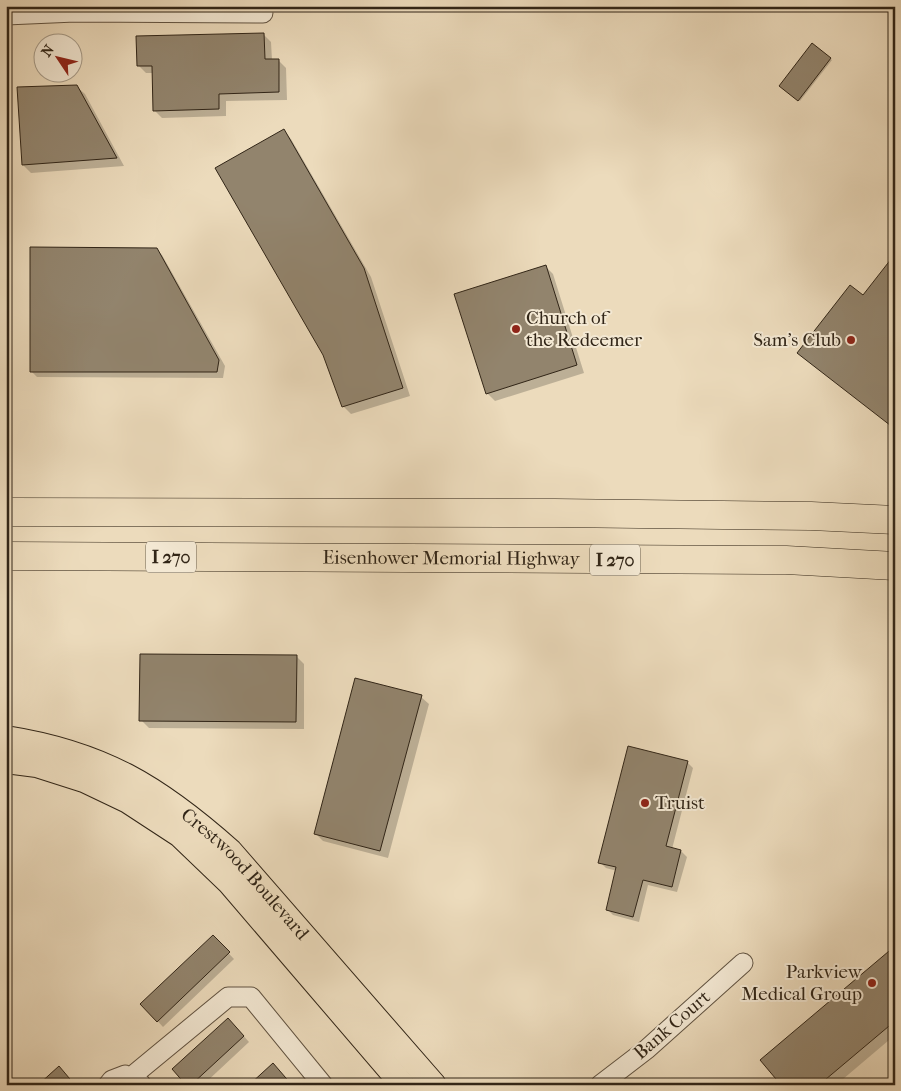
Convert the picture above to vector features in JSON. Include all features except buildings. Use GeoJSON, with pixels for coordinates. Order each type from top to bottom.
{"type":"FeatureCollection","features":[{"type":"Feature","properties":{"kind":"highway"},"geometry":{"type":"LineString","coordinates":[[6,512],[545,513],[811,516],[895,520]]}},
{"type":"Feature","properties":{"kind":"highway","name":"Eisenhower Memorial Highway"},"geometry":{"type":"LineString","coordinates":[[6,556],[786,560],[895,566]]}},
{"type":"Feature","properties":{"kind":"main road","name":"Crestwood Boulevard"},"geometry":{"type":"LineString","coordinates":[[6,738],[45,745],[92,758],[148,786],[193,818],[230,851],[434,1085]]}},
{"type":"Feature","properties":{"kind":"main road","name":"Crestwood Boulevard"},"geometry":{"type":"LineString","coordinates":[[6,761],[37,765],[84,780],[128,801],[180,835],[229,882],[403,1085]]}},
{"type":"Feature","properties":{"kind":"street"},"geometry":{"type":"LineString","coordinates":[[6,15],[75,12],[263,13]]}},
{"type":"Feature","properties":{"kind":"street","name":"Bank Court"},"geometry":{"type":"LineString","coordinates":[[600,1085],[647,1049],[743,963]]}},
{"type":"Feature","properties":{"kind":"street"},"geometry":{"type":"LineString","coordinates":[[108,1085],[112,1080],[124,1075],[136,1081],[228,996],[251,996],[323,1085]]}},
{"type":"Feature","properties":{"kind":"place","name":"Church of the Redeemer"},"geometry":{"type":"Point","coordinates":[516,329]}},
{"type":"Feature","properties":{"kind":"place","name":"Sam's Club"},"geometry":{"type":"Point","coordinates":[851,340]}},
{"type":"Feature","properties":{"kind":"place","name":"Truist"},"geometry":{"type":"Point","coordinates":[645,803]}},
{"type":"Feature","properties":{"kind":"place","name":"Parkview Medical Group"},"geometry":{"type":"Point","coordinates":[872,983]}}]}
